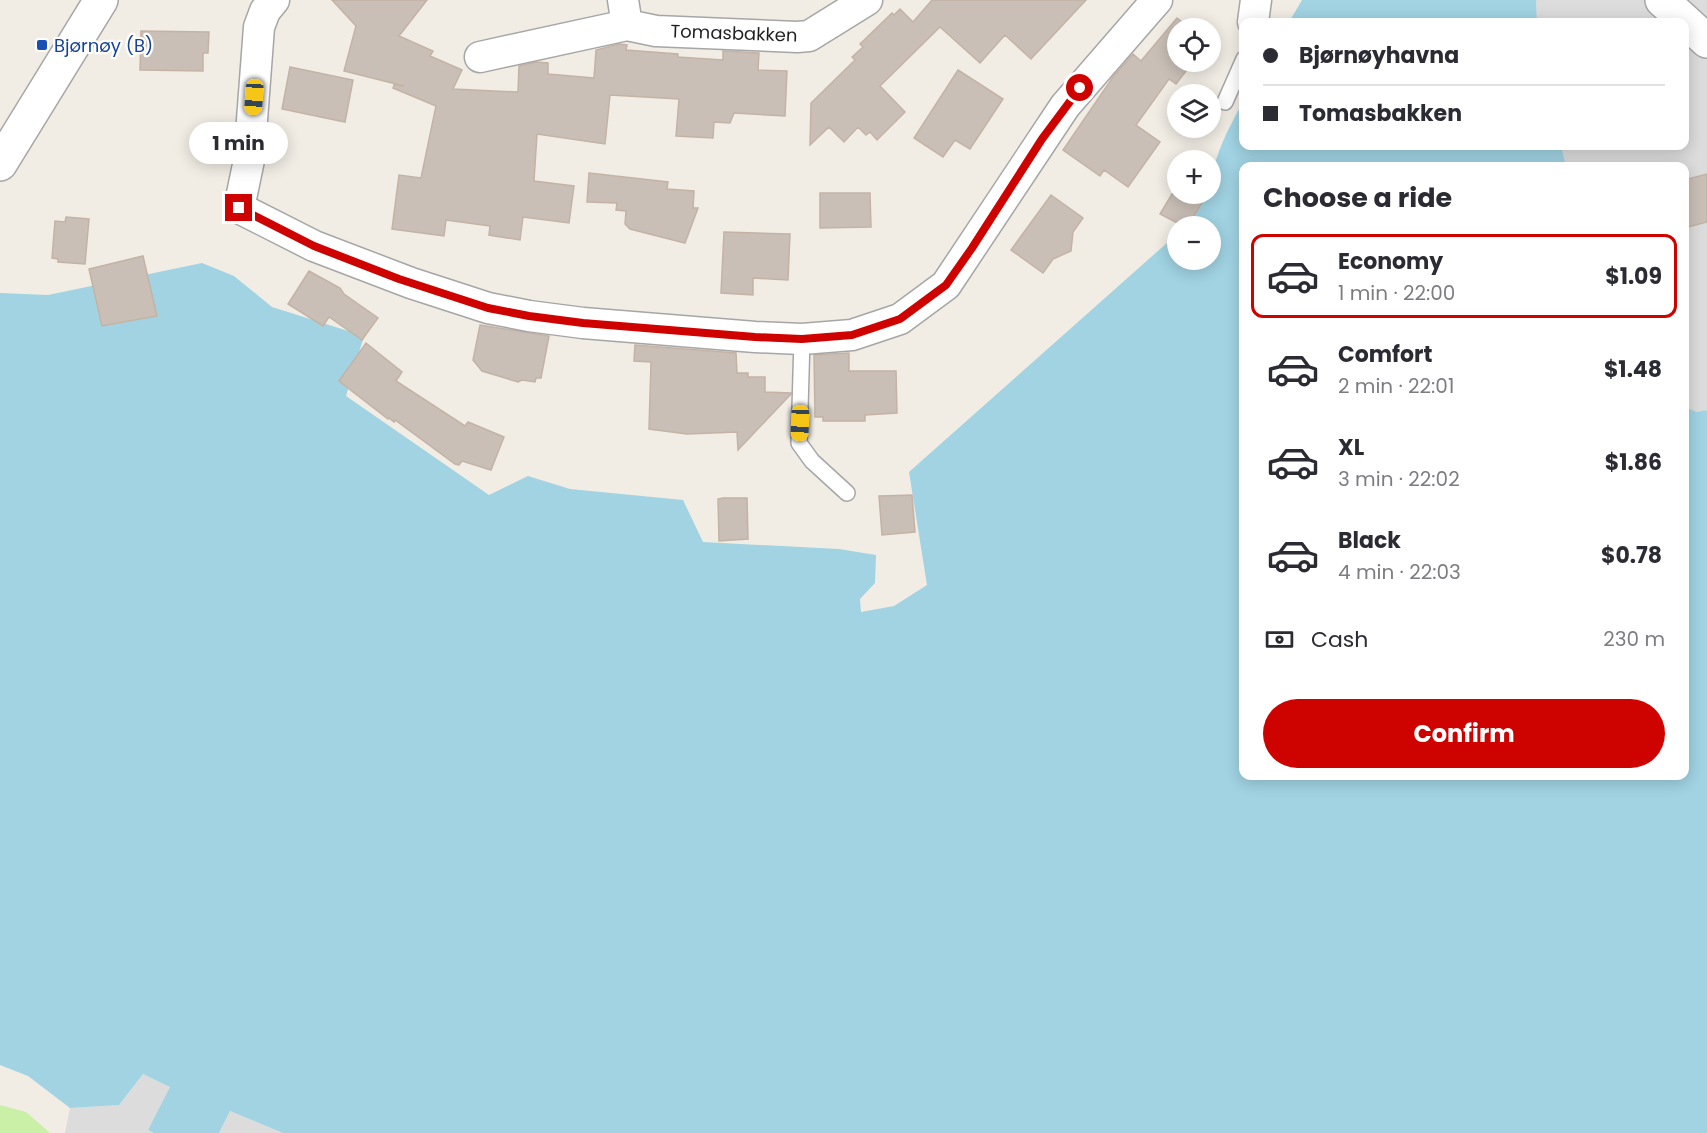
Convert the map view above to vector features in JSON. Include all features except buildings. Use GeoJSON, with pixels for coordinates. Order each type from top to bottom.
{"type":"FeatureCollection","features":[{"type":"Feature","properties":{"kind":"street"},"geometry":{"type":"LineString","coordinates":[[0,164],[100,0]]}},
{"type":"Feature","properties":{"kind":"street"},"geometry":{"type":"LineString","coordinates":[[274,0],[265,11],[259,27],[249,160],[239,208],[314,246],[387,274],[488,308],[583,323],[802,339],[852,335],[900,319],[946,285],[1065,106],[1156,0]]}},
{"type":"Feature","properties":{"kind":"street","name":"Tomasbakken"},"geometry":{"type":"LineString","coordinates":[[480,57],[625,13],[656,31],[809,36],[867,0]]}},
{"type":"Feature","properties":{"kind":"street"},"geometry":{"type":"LineString","coordinates":[[1254,18],[1256,0]]}},
{"type":"Feature","properties":{"kind":"street"},"geometry":{"type":"LineString","coordinates":[[1662,0],[1682,18]]}},
{"type":"Feature","properties":{"kind":"street"},"geometry":{"type":"LineString","coordinates":[[1689,25],[1707,41]]}},
{"type":"Feature","properties":{"kind":"lane"},"geometry":{"type":"LineString","coordinates":[[1225,102],[1239,70]]}},
{"type":"Feature","properties":{"kind":"lane"},"geometry":{"type":"LineString","coordinates":[[802,339],[799,443],[812,461],[847,494]]}},
{"type":"Feature","properties":{"kind":"shaded area"},"geometry":{"type":"Polygon","coordinates":[[[1536,0],[1707,0],[1707,410],[1697,412],[1689,409],[1689,162],[1565,162],[1562,150],[1689,150],[1689,18],[1537,18],[1536,0]]]}},
{"type":"Feature","properties":{"kind":"shaded area"},"geometry":{"type":"Polygon","coordinates":[[[143,1074],[171,1087],[148,1130],[154,1133],[65,1133],[70,1108],[119,1105],[143,1074]]]}},
{"type":"Feature","properties":{"kind":"shaded area"},"geometry":{"type":"Polygon","coordinates":[[[230,1111],[283,1133],[219,1133],[230,1111]]]}},
{"type":"Feature","properties":{"kind":"green space"},"geometry":{"type":"Polygon","coordinates":[[[0,1105],[26,1112],[50,1133],[0,1133],[0,1105]]]}},
{"type":"Feature","properties":{"kind":"water"},"geometry":{"type":"Polygon","coordinates":[[[1302,0],[1536,0],[1537,18],[1291,18],[1302,0]]]}},
{"type":"Feature","properties":{"kind":"water"},"geometry":{"type":"Polygon","coordinates":[[[1239,110],[1239,150],[1562,150],[1565,162],[1239,162],[1239,780],[1689,780],[1689,409],[1697,412],[1707,410],[1707,1133],[283,1133],[230,1111],[219,1133],[154,1133],[148,1130],[170,1087],[143,1074],[119,1105],[70,1108],[28,1076],[0,1065],[0,293],[48,295],[202,263],[234,276],[272,307],[364,336],[346,396],[489,495],[528,476],[570,489],[683,500],[703,542],[839,549],[876,555],[875,583],[860,599],[861,612],[894,606],[927,585],[909,472],[1167,243],[1167,270],[1221,270],[1221,216],[1195,216],[1200,204],[1221,204],[1220,150],[1239,110]]]}},
{"type":"Feature","properties":{"kind":"place","name":"Bjørnøy (B)"},"geometry":{"type":"Point","coordinates":[42,45]}},
{"type":"Feature","properties":{"kind":"route"},"geometry":{"type":"LineString","coordinates":[[239,208],[314,246],[399,279],[488,308],[583,323],[755,337],[802,339],[852,335],[900,319],[946,285],[1042,139],[1080,88]]}}]}
